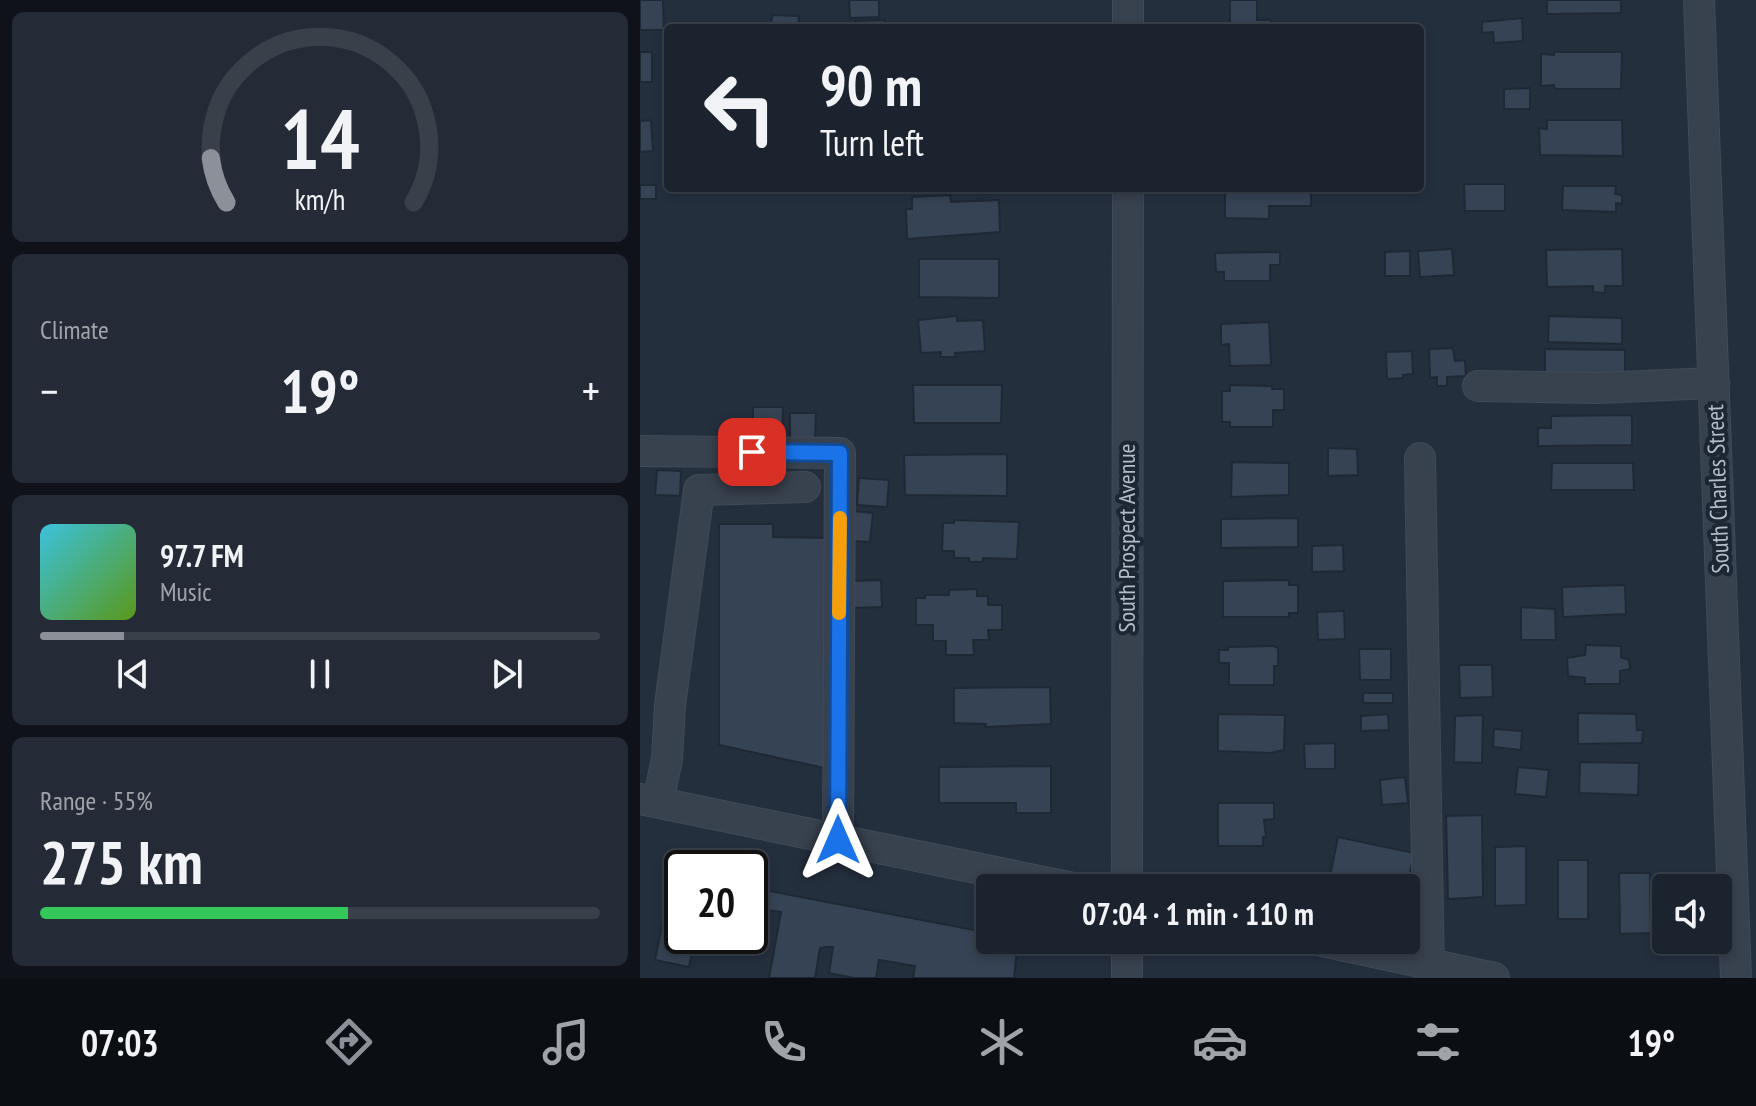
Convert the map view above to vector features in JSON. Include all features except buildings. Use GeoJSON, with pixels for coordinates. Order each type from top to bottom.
{"type":"FeatureCollection","features":[{"type":"Feature","properties":{"kind":"street"},"geometry":{"type":"LineString","coordinates":[[1128,0],[1128,24]]}},
{"type":"Feature","properties":{"kind":"street","name":"South Charles Street"},"geometry":{"type":"LineString","coordinates":[[1699,0],[1736,978]]}},
{"type":"Feature","properties":{"kind":"street","name":"South Prospect Avenue"},"geometry":{"type":"LineString","coordinates":[[1127,874],[1128,192]]}},
{"type":"Feature","properties":{"kind":"street"},"geometry":{"type":"LineString","coordinates":[[1478,386],[1596,388],[1714,383]]}},
{"type":"Feature","properties":{"kind":"street"},"geometry":{"type":"LineString","coordinates":[[640,451],[840,453],[838,840]]}},
{"type":"Feature","properties":{"kind":"street"},"geometry":{"type":"LineString","coordinates":[[1420,458],[1429,971]]}},
{"type":"Feature","properties":{"kind":"street"},"geometry":{"type":"LineString","coordinates":[[805,487],[699,490],[670,705],[667,759],[649,800],[1004,874]]}},
{"type":"Feature","properties":{"kind":"street"},"geometry":{"type":"LineString","coordinates":[[1127,954],[1127,978]]}},
{"type":"Feature","properties":{"kind":"street"},"geometry":{"type":"LineString","coordinates":[[1368,954],[1429,971],[1494,978]]}},
{"type":"Feature","properties":{"kind":"slow traffic"},"geometry":{"type":"LineString","coordinates":[[839,613],[840,518]]}},
{"type":"Feature","properties":{"kind":"route"},"geometry":{"type":"LineString","coordinates":[[752,452],[840,453],[838,840]]}}]}
